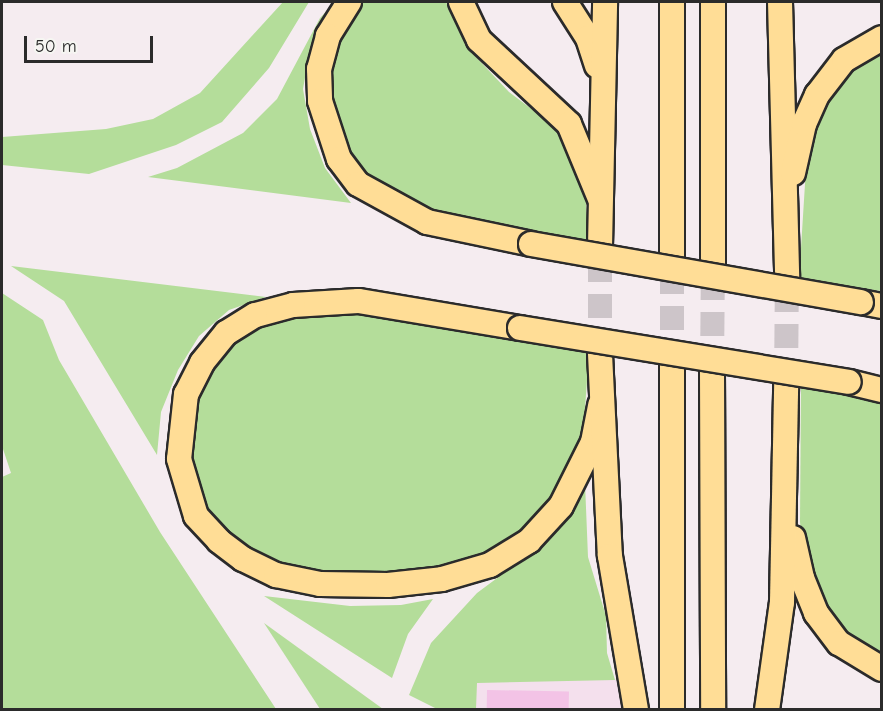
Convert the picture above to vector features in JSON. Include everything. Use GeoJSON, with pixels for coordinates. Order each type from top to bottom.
{"type":"FeatureCollection","features":[{"type":"Feature","properties":{"kind":"highway"},"geometry":{"type":"LineString","coordinates":[[349,2],[328,36],[319,69],[320,101],[339,159],[358,184],[428,222],[531,244],[871,304]]}},
{"type":"Feature","properties":{"kind":"highway"},"geometry":{"type":"LineString","coordinates":[[461,2],[479,40],[569,124],[600,199]]}},
{"type":"Feature","properties":{"kind":"highway"},"geometry":{"type":"LineString","coordinates":[[565,2],[588,38],[601,77]]}},
{"type":"Feature","properties":{"kind":"highway"},"geometry":{"type":"LineString","coordinates":[[600,246],[601,77],[605,2]]}},
{"type":"Feature","properties":{"kind":"highway"},"geometry":{"type":"LineString","coordinates":[[672,2],[672,258]]}},
{"type":"Feature","properties":{"kind":"highway"},"geometry":{"type":"LineString","coordinates":[[712,2],[713,265]]}},
{"type":"Feature","properties":{"kind":"highway"},"geometry":{"type":"LineString","coordinates":[[780,2],[787,277]]}},
{"type":"Feature","properties":{"kind":"highway"},"geometry":{"type":"LineString","coordinates":[[787,241],[793,174],[804,124],[817,95],[844,60],[882,38]]}},
{"type":"Feature","properties":{"kind":"highway"},"geometry":{"type":"LineString","coordinates":[[600,405],[593,442],[582,468],[553,515],[529,541],[490,565],[442,579],[388,585],[320,584],[276,575],[227,547],[196,516],[179,459],[186,394],[202,363],[226,333],[255,315],[293,305],[358,302],[849,382],[882,390]]}},
{"type":"Feature","properties":{"kind":"highway"},"geometry":{"type":"LineString","coordinates":[[600,354],[600,405],[610,556],[636,710]]}},
{"type":"Feature","properties":{"kind":"highway"},"geometry":{"type":"LineString","coordinates":[[672,366],[672,710]]}},
{"type":"Feature","properties":{"kind":"highway"},"geometry":{"type":"LineString","coordinates":[[712,372],[713,710]]}},
{"type":"Feature","properties":{"kind":"highway"},"geometry":{"type":"LineString","coordinates":[[767,710],[782,602],[786,384]]}},
{"type":"Feature","properties":{"kind":"highway"},"geometry":{"type":"LineString","coordinates":[[786,458],[794,546],[816,613],[839,642],[882,669]]}},
{"type":"Feature","properties":{"kind":"shaded area"},"geometry":{"type":"Polygon","coordinates":[[[476,680],[622,680],[622,709],[476,709],[476,680]]]}},
{"type":"Feature","properties":{"kind":"green space"},"geometry":{"type":"Polygon","coordinates":[[[283,2],[309,2],[269,68],[222,122],[176,145],[89,174],[2,165],[2,137],[106,129],[153,119],[200,93],[283,2]]]}},
{"type":"Feature","properties":{"kind":"green space"},"geometry":{"type":"Polygon","coordinates":[[[335,2],[310,50],[303,89],[310,129],[325,168],[351,203],[148,177],[177,168],[243,133],[277,99],[320,18],[335,2]]]}},
{"type":"Feature","properties":{"kind":"green space"},"geometry":{"type":"Polygon","coordinates":[[[361,2],[446,2],[476,57],[509,92],[554,126],[571,152],[585,191],[589,243],[431,217],[355,170],[328,94],[343,27],[361,2]]]}},
{"type":"Feature","properties":{"kind":"green space"},"geometry":{"type":"Polygon","coordinates":[[[881,51],[881,291],[799,280],[807,152],[815,124],[843,79],[864,59],[881,51]]]}},
{"type":"Feature","properties":{"kind":"green space"},"geometry":{"type":"Polygon","coordinates":[[[11,266],[266,297],[229,310],[199,336],[178,370],[161,412],[157,455],[64,301],[11,266]]]}},
{"type":"Feature","properties":{"kind":"green space"},"geometry":{"type":"Polygon","coordinates":[[[2,293],[43,320],[59,360],[160,532],[276,709],[2,709],[2,477],[11,473],[2,446],[2,293]]]}},
{"type":"Feature","properties":{"kind":"green space"},"geometry":{"type":"Polygon","coordinates":[[[313,315],[368,315],[589,352],[583,437],[547,507],[520,535],[486,555],[445,570],[389,575],[318,575],[277,569],[211,523],[185,447],[190,407],[208,370],[237,341],[273,322],[313,315]]]}},
{"type":"Feature","properties":{"kind":"green space"},"geometry":{"type":"Polygon","coordinates":[[[801,386],[881,401],[881,662],[830,623],[804,560],[800,522],[801,386]]]}},
{"type":"Feature","properties":{"kind":"green space"},"geometry":{"type":"Polygon","coordinates":[[[585,483],[588,557],[606,616],[607,653],[615,680],[477,683],[476,709],[437,709],[409,695],[431,643],[477,593],[550,539],[574,507],[585,483]]]}},
{"type":"Feature","properties":{"kind":"green space"},"geometry":{"type":"Polygon","coordinates":[[[264,596],[350,606],[401,605],[433,599],[408,634],[392,678],[264,596]]]}},
{"type":"Feature","properties":{"kind":"green space"},"geometry":{"type":"Polygon","coordinates":[[[264,623],[383,709],[320,709],[264,623]]]}},
{"type":"Feature","properties":{"kind":"building"},"geometry":{"type":"Polygon","coordinates":[[[487,690],[569,691],[569,710],[487,709],[487,690]]]}},
{"type":"Feature","properties":{"kind":"tunnel"},"geometry":{"type":"LineString","coordinates":[[600,246],[600,354]]}},
{"type":"Feature","properties":{"kind":"tunnel"},"geometry":{"type":"LineString","coordinates":[[672,258],[672,366]]}},
{"type":"Feature","properties":{"kind":"tunnel"},"geometry":{"type":"LineString","coordinates":[[712,372],[713,265]]}},
{"type":"Feature","properties":{"kind":"tunnel"},"geometry":{"type":"LineString","coordinates":[[786,384],[787,277]]}}]}
